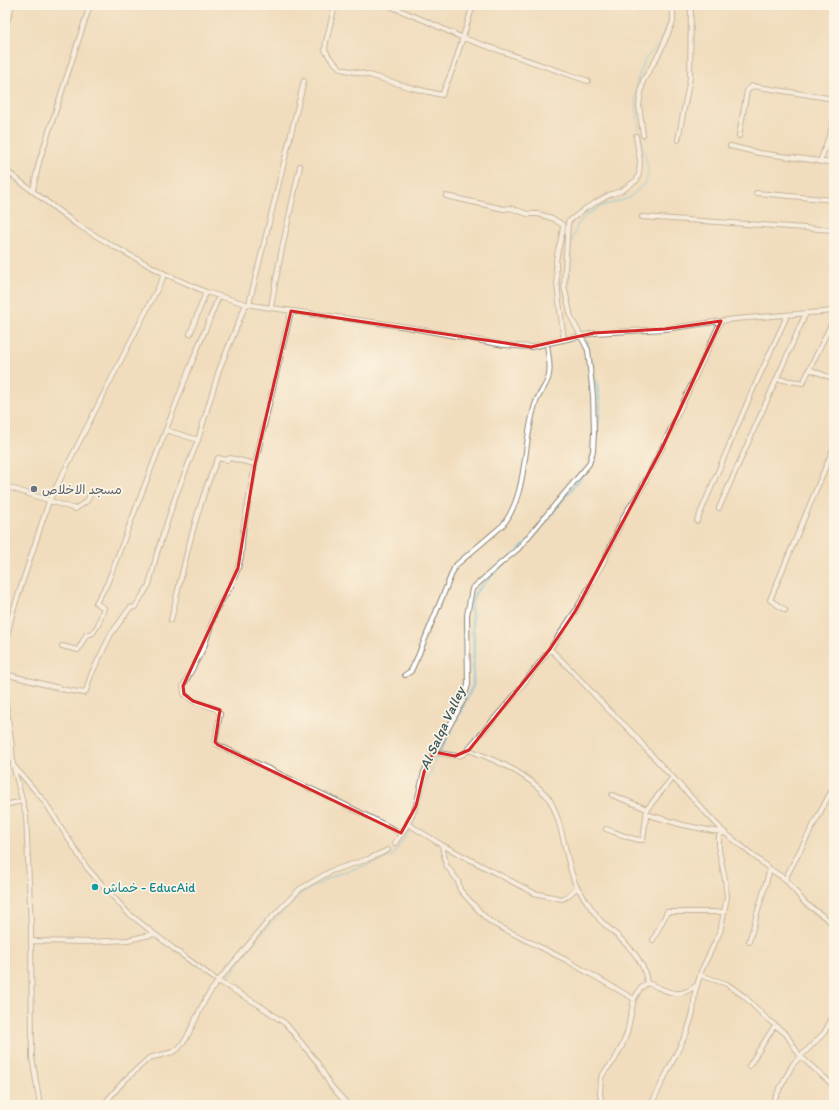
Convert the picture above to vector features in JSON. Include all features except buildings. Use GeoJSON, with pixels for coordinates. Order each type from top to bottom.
{"type":"FeatureCollection","features":[{"type":"Feature","properties":{"kind":"street"},"geometry":{"type":"LineString","coordinates":[[5,29],[12,5]]}},
{"type":"Feature","properties":{"kind":"street"},"geometry":{"type":"LineString","coordinates":[[33,190],[39,162],[90,5]]}},
{"type":"Feature","properties":{"kind":"street"},"geometry":{"type":"LineString","coordinates":[[335,5],[325,50],[330,58],[341,69],[442,95],[454,66],[473,5]]}},
{"type":"Feature","properties":{"kind":"street"},"geometry":{"type":"LineString","coordinates":[[387,5],[463,38],[588,81]]}},
{"type":"Feature","properties":{"kind":"street"},"geometry":{"type":"LineString","coordinates":[[643,136],[639,105],[643,81],[660,52],[672,22],[673,5]]}},
{"type":"Feature","properties":{"kind":"street"},"geometry":{"type":"LineString","coordinates":[[678,140],[690,78],[691,5]]}},
{"type":"Feature","properties":{"kind":"street"},"geometry":{"type":"LineString","coordinates":[[5,674],[66,690],[84,693],[111,634],[130,608],[135,607],[149,585],[157,553],[176,495],[198,440],[219,370],[247,304],[304,81]]}},
{"type":"Feature","properties":{"kind":"street"},"geometry":{"type":"LineString","coordinates":[[740,136],[747,92],[752,86],[834,99]]}},
{"type":"Feature","properties":{"kind":"street"},"geometry":{"type":"LineString","coordinates":[[820,162],[834,122]]}},
{"type":"Feature","properties":{"kind":"street"},"geometry":{"type":"LineString","coordinates":[[396,843],[408,824],[416,806],[424,772],[463,701],[468,685],[467,615],[472,589],[500,563],[518,549],[589,464],[593,451],[593,396],[588,350],[571,317],[564,286],[568,222],[586,208],[609,195],[621,191],[637,180],[640,161],[636,136]]}},
{"type":"Feature","properties":{"kind":"street"},"geometry":{"type":"LineString","coordinates":[[730,146],[759,153],[834,163]]}},
{"type":"Feature","properties":{"kind":"street"},"geometry":{"type":"LineString","coordinates":[[270,308],[275,277],[290,218],[300,166]]}},
{"type":"Feature","properties":{"kind":"street"},"geometry":{"type":"LineString","coordinates":[[5,170],[76,224],[112,246],[165,274],[206,292],[247,304],[270,308],[409,327],[504,345],[531,347],[594,333],[665,329],[735,319],[834,311]]}},
{"type":"Feature","properties":{"kind":"street"},"geometry":{"type":"LineString","coordinates":[[756,193],[834,200]]}},
{"type":"Feature","properties":{"kind":"street"},"geometry":{"type":"LineString","coordinates":[[446,196],[504,209],[510,208],[528,214],[538,214],[552,218],[563,225],[563,231],[557,248],[556,263],[564,340]]}},
{"type":"Feature","properties":{"kind":"street"},"geometry":{"type":"LineString","coordinates":[[642,218],[834,230]]}},
{"type":"Feature","properties":{"kind":"street"},"geometry":{"type":"LineString","coordinates":[[5,644],[13,611],[49,500],[165,274]]}},
{"type":"Feature","properties":{"kind":"street"},"geometry":{"type":"LineString","coordinates":[[190,334],[206,292]]}},
{"type":"Feature","properties":{"kind":"street"},"geometry":{"type":"LineString","coordinates":[[62,646],[78,650],[86,635],[93,633],[98,625],[104,608],[96,603],[106,584],[219,296]]}},
{"type":"Feature","properties":{"kind":"street"},"geometry":{"type":"LineString","coordinates":[[291,311],[255,464],[238,568],[231,586],[216,610],[204,647],[183,686],[184,694],[193,702],[216,709],[220,714],[215,742],[218,745],[401,833]]}},
{"type":"Feature","properties":{"kind":"street"},"geometry":{"type":"LineString","coordinates":[[719,508],[806,313]]}},
{"type":"Feature","properties":{"kind":"street"},"geometry":{"type":"LineString","coordinates":[[697,521],[751,394],[787,316]]}},
{"type":"Feature","properties":{"kind":"street"},"geometry":{"type":"LineString","coordinates":[[777,379],[803,383],[834,318]]}},
{"type":"Feature","properties":{"kind":"street"},"geometry":{"type":"LineString","coordinates":[[434,752],[455,756],[464,755],[514,696],[550,649],[576,610],[603,563],[620,523],[639,493],[661,450],[722,321]]}},
{"type":"Feature","properties":{"kind":"street"},"geometry":{"type":"LineString","coordinates":[[405,675],[411,671],[418,656],[455,566],[492,535],[507,520],[516,499],[521,480],[527,442],[536,402],[549,375],[547,344]]}},
{"type":"Feature","properties":{"kind":"street"},"geometry":{"type":"LineString","coordinates":[[810,369],[834,379]]}},
{"type":"Feature","properties":{"kind":"street"},"geometry":{"type":"LineString","coordinates":[[166,430],[198,440]]}},
{"type":"Feature","properties":{"kind":"street"},"geometry":{"type":"LineString","coordinates":[[785,610],[770,600],[834,447]]}},
{"type":"Feature","properties":{"kind":"street"},"geometry":{"type":"LineString","coordinates":[[171,620],[196,519],[218,458],[227,460],[230,458],[255,464]]}},
{"type":"Feature","properties":{"kind":"street"},"geometry":{"type":"LineString","coordinates":[[5,486],[75,509],[87,501],[92,491]]}},
{"type":"Feature","properties":{"kind":"street"},"geometry":{"type":"LineString","coordinates":[[550,649],[639,740],[724,832],[784,879],[805,902],[832,923],[834,912]]}},
{"type":"Feature","properties":{"kind":"street"},"geometry":{"type":"LineString","coordinates":[[5,696],[13,765],[26,815],[31,941],[32,1057],[40,1105]]}},
{"type":"Feature","properties":{"kind":"street"},"geometry":{"type":"LineString","coordinates":[[469,750],[493,759],[527,778],[547,797],[556,817],[577,887],[602,922],[611,929],[639,958],[646,972],[647,983]]}},
{"type":"Feature","properties":{"kind":"street"},"geometry":{"type":"LineString","coordinates":[[13,765],[45,802],[87,868],[128,913],[218,981],[259,1005],[286,1024],[317,1062],[331,1086],[348,1105]]}},
{"type":"Feature","properties":{"kind":"street"},"geometry":{"type":"LineString","coordinates":[[606,829],[626,835],[634,840],[643,840],[647,812],[673,777]]}},
{"type":"Feature","properties":{"kind":"street"},"geometry":{"type":"LineString","coordinates":[[784,879],[834,786]]}},
{"type":"Feature","properties":{"kind":"street"},"geometry":{"type":"LineString","coordinates":[[612,795],[647,812],[682,824],[724,832]]}},
{"type":"Feature","properties":{"kind":"street"},"geometry":{"type":"LineString","coordinates":[[5,805],[22,801]]}},
{"type":"Feature","properties":{"kind":"street"},"geometry":{"type":"LineString","coordinates":[[408,824],[442,845],[534,893],[562,899],[568,896],[577,887]]}},
{"type":"Feature","properties":{"kind":"street"},"geometry":{"type":"LineString","coordinates":[[651,1105],[687,1032],[693,1013],[700,975],[720,932],[727,897],[727,889],[718,851],[719,836],[724,832]]}},
{"type":"Feature","properties":{"kind":"street"},"geometry":{"type":"LineString","coordinates":[[442,845],[446,865],[458,881],[460,890],[482,915],[492,923],[566,960],[634,998]]}},
{"type":"Feature","properties":{"kind":"street"},"geometry":{"type":"LineString","coordinates":[[103,1105],[124,1081],[149,1058],[173,1052],[178,1049],[186,1039],[206,998],[218,981],[269,920],[300,889],[331,871],[368,859],[388,850]]}},
{"type":"Feature","properties":{"kind":"street"},"geometry":{"type":"LineString","coordinates":[[749,942],[770,869]]}},
{"type":"Feature","properties":{"kind":"street"},"geometry":{"type":"LineString","coordinates":[[653,940],[667,912],[724,912]]}},
{"type":"Feature","properties":{"kind":"street"},"geometry":{"type":"LineString","coordinates":[[31,941],[88,942],[128,940],[154,934]]}},
{"type":"Feature","properties":{"kind":"street"},"geometry":{"type":"LineString","coordinates":[[700,975],[727,984],[745,996],[766,1018],[786,1034],[800,1056],[834,1086]]}},
{"type":"Feature","properties":{"kind":"street"},"geometry":{"type":"LineString","coordinates":[[602,1105],[600,1094],[602,1078],[605,1071],[614,1061],[627,1033],[634,998],[640,989],[647,983]]}},
{"type":"Feature","properties":{"kind":"street"},"geometry":{"type":"LineString","coordinates":[[647,983],[671,993],[688,992],[697,985]]}},
{"type":"Feature","properties":{"kind":"street"},"geometry":{"type":"LineString","coordinates":[[771,1105],[793,1064],[824,1033],[834,1015]]}},
{"type":"Feature","properties":{"kind":"street"},"geometry":{"type":"LineString","coordinates":[[749,1066],[775,1025]]}},
{"type":"Feature","properties":{"kind":"highlighted area"},"geometry":{"type":"Polygon","coordinates":[[[291,311],[531,347],[594,333],[665,329],[721,321],[661,450],[576,610],[550,649],[469,750],[455,756],[434,752],[424,772],[416,806],[401,833],[218,745],[215,742],[220,710],[193,701],[184,694],[183,686],[238,568],[255,464],[291,311]]]}},
{"type":"Feature","properties":{"kind":"waterway","name":"Al Salqa Valley"},"geometry":{"type":"LineString","coordinates":[[581,330],[572,314],[569,293],[570,246],[578,224],[586,215],[599,207],[629,198],[647,181],[648,167],[640,133],[636,99],[637,82],[645,59],[658,45],[671,20],[671,12]]}},
{"type":"Feature","properties":{"kind":"waterway","name":"Al Salqa Valley"},"geometry":{"type":"LineString","coordinates":[[587,341],[588,347]]}},
{"type":"Feature","properties":{"kind":"waterway","name":"Al Salqa Valley"},"geometry":{"type":"LineString","coordinates":[[591,358],[599,397],[600,410],[595,447]]}},
{"type":"Feature","properties":{"kind":"waterway","name":"Al Salqa Valley"},"geometry":{"type":"LineString","coordinates":[[591,464],[594,453]]}},
{"type":"Feature","properties":{"kind":"waterway","name":"Al Salqa Valley"},"geometry":{"type":"LineString","coordinates":[[519,550],[532,538],[585,472]]}},
{"type":"Feature","properties":{"kind":"waterway","name":"Al Salqa Valley"},"geometry":{"type":"LineString","coordinates":[[228,979],[257,937],[301,893],[333,876],[392,856],[413,826],[423,791],[435,762],[473,686],[474,641],[471,605],[475,593],[516,553]]}},
{"type":"Feature","properties":{"kind":"place","name":"مسجد الاخلاص"},"geometry":{"type":"Point","coordinates":[34,489]}},
{"type":"Feature","properties":{"kind":"place","name":"خماش - EducAid"},"geometry":{"type":"Point","coordinates":[95,887]}}]}
